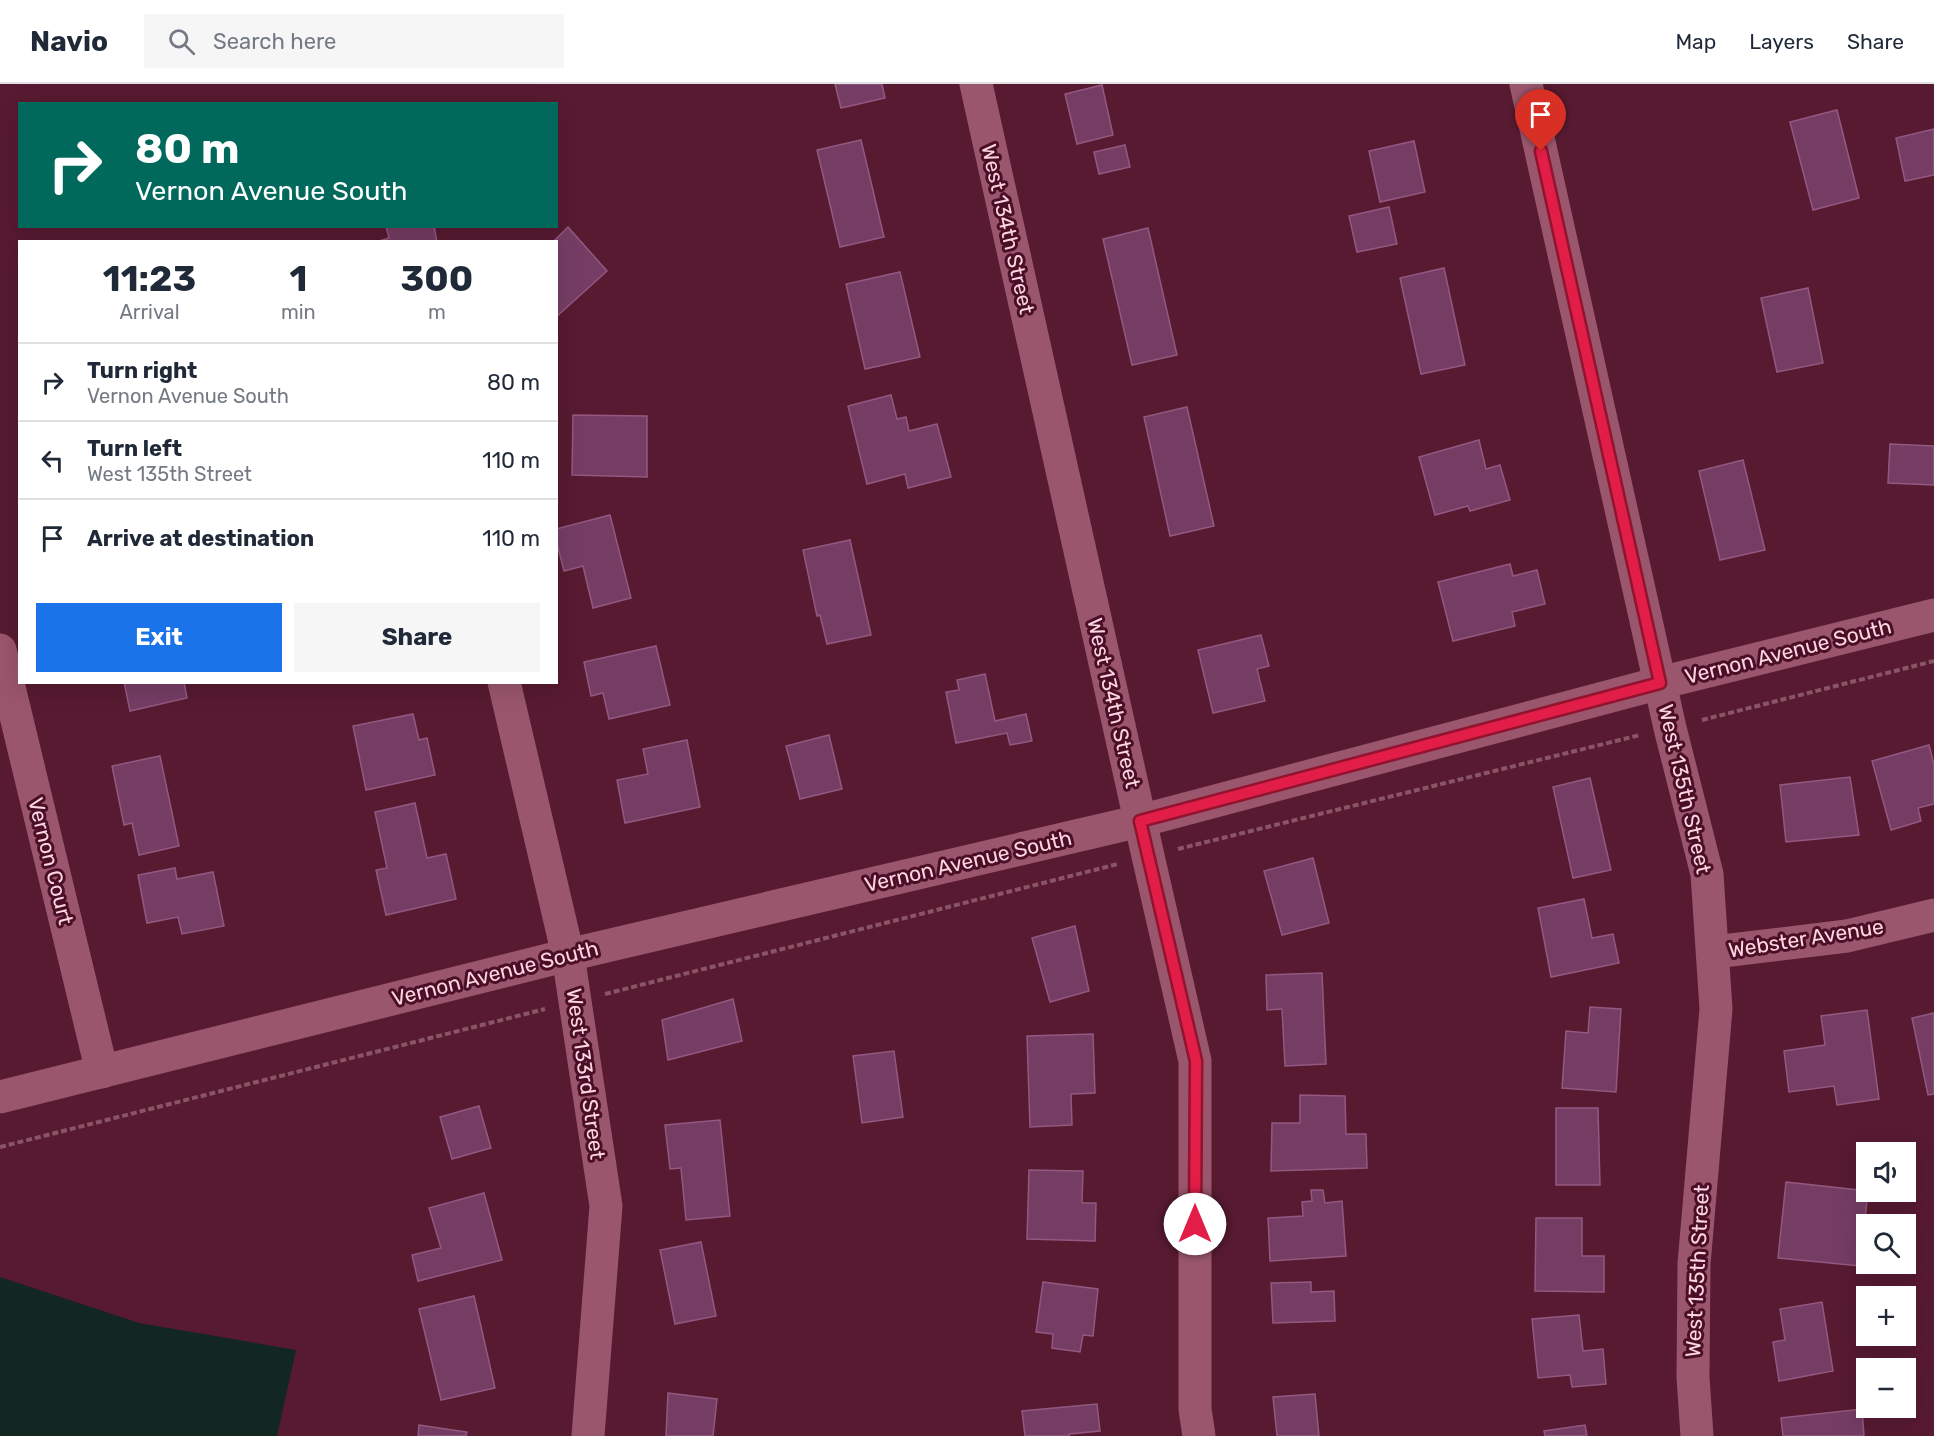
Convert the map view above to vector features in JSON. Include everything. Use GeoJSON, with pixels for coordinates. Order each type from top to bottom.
{"type":"FeatureCollection","features":[{"type":"Feature","properties":{"kind":"street","name":"West 134th Street"},"geometry":{"type":"LineString","coordinates":[[976,84],[1140,821],[1196,1061],[1195,1409],[1199,1436]]}},
{"type":"Feature","properties":{"kind":"street","name":"West 135th Street"},"geometry":{"type":"LineString","coordinates":[[1526,84],[1670,728],[1707,874],[1716,1009],[1694,1264],[1693,1377],[1697,1436]]}},
{"type":"Feature","properties":{"kind":"street","name":"Vernon Avenue South"},"geometry":{"type":"LineString","coordinates":[[0,1097],[568,955],[1140,821],[1660,683],[1934,615]]}},
{"type":"Feature","properties":{"kind":"street","name":"Vernon Court"},"geometry":{"type":"LineString","coordinates":[[0,650],[102,1072]]}},
{"type":"Feature","properties":{"kind":"street","name":"West 133rd Street"},"geometry":{"type":"LineString","coordinates":[[504,684],[568,955],[606,1206],[588,1436]]}},
{"type":"Feature","properties":{"kind":"street","name":"Webster Avenue"},"geometry":{"type":"LineString","coordinates":[[1714,952],[1846,936],[1934,915]]}},
{"type":"Feature","properties":{"kind":"path"},"geometry":{"type":"LineString","coordinates":[[0,1147],[1148,856],[1934,661]]}},
{"type":"Feature","properties":{"kind":"shaded area"},"geometry":{"type":"Polygon","coordinates":[[[0,1277],[139,1323],[296,1350],[277,1436],[0,1436],[0,1277]]]}},
{"type":"Feature","properties":{"kind":"building"},"geometry":{"type":"Polygon","coordinates":[[[835,84],[882,84],[885,98],[841,108],[835,84]]]}},
{"type":"Feature","properties":{"kind":"building"},"geometry":{"type":"Polygon","coordinates":[[[1102,85],[1113,135],[1077,144],[1065,94],[1102,85]]]}},
{"type":"Feature","properties":{"kind":"building"},"geometry":{"type":"Polygon","coordinates":[[[1837,110],[1859,198],[1813,210],[1790,122],[1837,110]]]}},
{"type":"Feature","properties":{"kind":"building"},"geometry":{"type":"Polygon","coordinates":[[[1934,129],[1934,175],[1905,181],[1896,138],[1934,129]]]}},
{"type":"Feature","properties":{"kind":"building"},"geometry":{"type":"Polygon","coordinates":[[[861,140],[884,237],[840,247],[817,150],[861,140]]]}},
{"type":"Feature","properties":{"kind":"building"},"geometry":{"type":"Polygon","coordinates":[[[1414,141],[1425,192],[1380,202],[1369,151],[1414,141]]]}},
{"type":"Feature","properties":{"kind":"building"},"geometry":{"type":"Polygon","coordinates":[[[1125,145],[1130,167],[1099,174],[1094,152],[1125,145]]]}},
{"type":"Feature","properties":{"kind":"building"},"geometry":{"type":"Polygon","coordinates":[[[1389,207],[1397,244],[1357,252],[1349,216],[1389,207]]]}},
{"type":"Feature","properties":{"kind":"building"},"geometry":{"type":"Polygon","coordinates":[[[568,227],[607,271],[558,315],[558,240],[555,240],[568,227]]]}},
{"type":"Feature","properties":{"kind":"building"},"geometry":{"type":"Polygon","coordinates":[[[386,228],[434,228],[437,240],[382,240],[389,238],[386,228]]]}},
{"type":"Feature","properties":{"kind":"building"},"geometry":{"type":"Polygon","coordinates":[[[1148,228],[1177,355],[1132,365],[1103,239],[1148,228]]]}},
{"type":"Feature","properties":{"kind":"building"},"geometry":{"type":"Polygon","coordinates":[[[1444,268],[1465,365],[1421,374],[1400,278],[1444,268]]]}},
{"type":"Feature","properties":{"kind":"building"},"geometry":{"type":"Polygon","coordinates":[[[900,272],[920,357],[865,369],[846,284],[900,272]]]}},
{"type":"Feature","properties":{"kind":"building"},"geometry":{"type":"Polygon","coordinates":[[[1808,288],[1823,363],[1777,372],[1761,298],[1808,288]]]}},
{"type":"Feature","properties":{"kind":"building"},"geometry":{"type":"Polygon","coordinates":[[[891,395],[897,419],[906,417],[909,431],[937,424],[951,477],[908,488],[905,474],[867,484],[848,406],[891,395]]]}},
{"type":"Feature","properties":{"kind":"building"},"geometry":{"type":"Polygon","coordinates":[[[1187,407],[1214,526],[1170,536],[1144,417],[1187,407]]]}},
{"type":"Feature","properties":{"kind":"building"},"geometry":{"type":"Polygon","coordinates":[[[573,415],[647,416],[647,477],[572,475],[573,415]]]}},
{"type":"Feature","properties":{"kind":"building"},"geometry":{"type":"Polygon","coordinates":[[[1479,440],[1486,469],[1500,465],[1510,500],[1470,511],[1468,506],[1435,515],[1419,457],[1479,440]]]}},
{"type":"Feature","properties":{"kind":"building"},"geometry":{"type":"Polygon","coordinates":[[[1890,444],[1934,446],[1934,485],[1888,483],[1890,444]]]}},
{"type":"Feature","properties":{"kind":"building"},"geometry":{"type":"Polygon","coordinates":[[[1743,460],[1765,550],[1720,560],[1699,471],[1743,460]]]}},
{"type":"Feature","properties":{"kind":"building"},"geometry":{"type":"Polygon","coordinates":[[[610,515],[631,598],[593,608],[583,566],[564,571],[558,548],[558,528],[610,515]]]}},
{"type":"Feature","properties":{"kind":"building"},"geometry":{"type":"Polygon","coordinates":[[[850,540],[871,635],[827,644],[820,615],[817,616],[803,550],[850,540]]]}},
{"type":"Feature","properties":{"kind":"building"},"geometry":{"type":"Polygon","coordinates":[[[1510,564],[1513,576],[1537,570],[1545,604],[1512,612],[1515,626],[1453,641],[1438,582],[1510,564]]]}},
{"type":"Feature","properties":{"kind":"building"},"geometry":{"type":"Polygon","coordinates":[[[1261,635],[1269,666],[1257,669],[1265,701],[1213,713],[1198,650],[1261,635]]]}},
{"type":"Feature","properties":{"kind":"building"},"geometry":{"type":"Polygon","coordinates":[[[656,646],[670,705],[609,719],[603,693],[591,696],[584,662],[656,646]]]}},
{"type":"Feature","properties":{"kind":"building"},"geometry":{"type":"Polygon","coordinates":[[[985,674],[995,721],[1026,714],[1032,741],[1010,745],[1007,733],[956,743],[946,692],[959,690],[957,680],[985,674]]]}},
{"type":"Feature","properties":{"kind":"building"},"geometry":{"type":"Polygon","coordinates":[[[124,684],[184,684],[187,698],[130,711],[124,684]]]}},
{"type":"Feature","properties":{"kind":"building"},"geometry":{"type":"Polygon","coordinates":[[[413,714],[419,740],[427,738],[435,775],[366,790],[353,726],[413,714]]]}},
{"type":"Feature","properties":{"kind":"building"},"geometry":{"type":"Polygon","coordinates":[[[829,735],[842,789],[800,799],[786,746],[829,735]]]}},
{"type":"Feature","properties":{"kind":"building"},"geometry":{"type":"Polygon","coordinates":[[[687,740],[700,807],[625,823],[617,780],[648,774],[643,749],[687,740]]]}},
{"type":"Feature","properties":{"kind":"building"},"geometry":{"type":"Polygon","coordinates":[[[1929,745],[1934,765],[1934,804],[1918,808],[1921,821],[1891,830],[1872,761],[1929,745]]]}},
{"type":"Feature","properties":{"kind":"building"},"geometry":{"type":"Polygon","coordinates":[[[160,756],[179,846],[139,855],[132,823],[124,825],[112,766],[160,756]]]}},
{"type":"Feature","properties":{"kind":"building"},"geometry":{"type":"Polygon","coordinates":[[[1850,777],[1859,835],[1786,842],[1780,785],[1850,777]]]}},
{"type":"Feature","properties":{"kind":"building"},"geometry":{"type":"Polygon","coordinates":[[[1590,778],[1611,870],[1573,878],[1553,787],[1590,778]]]}},
{"type":"Feature","properties":{"kind":"building"},"geometry":{"type":"Polygon","coordinates":[[[415,803],[427,858],[446,854],[456,899],[386,915],[376,870],[387,868],[375,812],[415,803]]]}},
{"type":"Feature","properties":{"kind":"building"},"geometry":{"type":"Polygon","coordinates":[[[1313,858],[1329,923],[1282,935],[1264,871],[1313,858]]]}},
{"type":"Feature","properties":{"kind":"building"},"geometry":{"type":"Polygon","coordinates":[[[175,868],[177,879],[213,872],[224,926],[182,934],[178,917],[147,923],[138,875],[175,868]]]}},
{"type":"Feature","properties":{"kind":"building"},"geometry":{"type":"Polygon","coordinates":[[[1584,899],[1592,938],[1613,934],[1619,963],[1551,977],[1538,908],[1584,899]]]}},
{"type":"Feature","properties":{"kind":"building"},"geometry":{"type":"Polygon","coordinates":[[[1075,926],[1089,991],[1050,1002],[1032,938],[1075,926]]]}},
{"type":"Feature","properties":{"kind":"building"},"geometry":{"type":"Polygon","coordinates":[[[1322,973],[1326,1064],[1285,1066],[1282,1009],[1267,1010],[1266,975],[1322,973]]]}},
{"type":"Feature","properties":{"kind":"building"},"geometry":{"type":"Polygon","coordinates":[[[733,999],[742,1041],[668,1060],[662,1020],[733,999]]]}},
{"type":"Feature","properties":{"kind":"building"},"geometry":{"type":"Polygon","coordinates":[[[1590,1007],[1621,1009],[1616,1092],[1562,1088],[1566,1031],[1588,1033],[1590,1007]]]}},
{"type":"Feature","properties":{"kind":"building"},"geometry":{"type":"Polygon","coordinates":[[[1867,1010],[1879,1099],[1837,1105],[1834,1086],[1789,1092],[1784,1051],[1825,1045],[1821,1016],[1867,1010]]]}},
{"type":"Feature","properties":{"kind":"building"},"geometry":{"type":"Polygon","coordinates":[[[1934,1013],[1934,1094],[1928,1095],[1912,1018],[1934,1013]]]}},
{"type":"Feature","properties":{"kind":"building"},"geometry":{"type":"Polygon","coordinates":[[[1093,1034],[1095,1093],[1071,1094],[1072,1125],[1030,1127],[1027,1036],[1093,1034]]]}},
{"type":"Feature","properties":{"kind":"building"},"geometry":{"type":"Polygon","coordinates":[[[894,1051],[903,1117],[862,1123],[853,1056],[894,1051]]]}},
{"type":"Feature","properties":{"kind":"building"},"geometry":{"type":"Polygon","coordinates":[[[1300,1095],[1345,1096],[1346,1134],[1366,1134],[1367,1168],[1271,1171],[1272,1123],[1300,1123],[1300,1095]]]}},
{"type":"Feature","properties":{"kind":"building"},"geometry":{"type":"Polygon","coordinates":[[[479,1106],[491,1148],[452,1159],[440,1117],[479,1106]]]}},
{"type":"Feature","properties":{"kind":"building"},"geometry":{"type":"Polygon","coordinates":[[[1556,1108],[1598,1108],[1600,1185],[1556,1185],[1556,1108]]]}},
{"type":"Feature","properties":{"kind":"building"},"geometry":{"type":"Polygon","coordinates":[[[720,1120],[730,1216],[686,1220],[681,1168],[670,1169],[665,1125],[720,1120]]]}},
{"type":"Feature","properties":{"kind":"building"},"geometry":{"type":"Polygon","coordinates":[[[1029,1170],[1083,1171],[1082,1203],[1096,1203],[1095,1241],[1027,1239],[1029,1170]]]}},
{"type":"Feature","properties":{"kind":"building"},"geometry":{"type":"Polygon","coordinates":[[[1786,1182],[1856,1190],[1856,1202],[1867,1202],[1866,1214],[1856,1214],[1856,1266],[1778,1258],[1786,1182]]]}},
{"type":"Feature","properties":{"kind":"building"},"geometry":{"type":"Polygon","coordinates":[[[1311,1190],[1323,1190],[1325,1203],[1342,1201],[1346,1256],[1270,1261],[1268,1218],[1303,1216],[1302,1202],[1312,1201],[1311,1190]]]}},
{"type":"Feature","properties":{"kind":"building"},"geometry":{"type":"Polygon","coordinates":[[[484,1193],[502,1260],[418,1281],[412,1255],[441,1248],[429,1208],[484,1193]]]}},
{"type":"Feature","properties":{"kind":"building"},"geometry":{"type":"Polygon","coordinates":[[[1536,1218],[1582,1218],[1582,1256],[1604,1256],[1604,1292],[1535,1291],[1536,1218]]]}},
{"type":"Feature","properties":{"kind":"building"},"geometry":{"type":"Polygon","coordinates":[[[701,1242],[716,1316],[675,1324],[660,1250],[701,1242]]]}},
{"type":"Feature","properties":{"kind":"building"},"geometry":{"type":"Polygon","coordinates":[[[1043,1282],[1098,1289],[1093,1336],[1083,1335],[1080,1352],[1052,1348],[1053,1334],[1036,1332],[1043,1282]]]}},
{"type":"Feature","properties":{"kind":"building"},"geometry":{"type":"Polygon","coordinates":[[[1311,1282],[1311,1292],[1334,1291],[1335,1321],[1273,1323],[1271,1283],[1311,1282]]]}},
{"type":"Feature","properties":{"kind":"building"},"geometry":{"type":"Polygon","coordinates":[[[474,1296],[495,1388],[441,1400],[419,1309],[474,1296]]]}},
{"type":"Feature","properties":{"kind":"building"},"geometry":{"type":"Polygon","coordinates":[[[1822,1302],[1833,1371],[1779,1381],[1773,1342],[1785,1340],[1780,1309],[1822,1302]]]}},
{"type":"Feature","properties":{"kind":"building"},"geometry":{"type":"Polygon","coordinates":[[[1579,1315],[1583,1351],[1603,1349],[1606,1384],[1572,1387],[1570,1375],[1538,1378],[1532,1319],[1579,1315]]]}},
{"type":"Feature","properties":{"kind":"building"},"geometry":{"type":"Polygon","coordinates":[[[668,1393],[717,1399],[713,1436],[666,1436],[668,1393]]]}},
{"type":"Feature","properties":{"kind":"building"},"geometry":{"type":"Polygon","coordinates":[[[1315,1394],[1319,1436],[1277,1436],[1273,1397],[1315,1394]]]}},
{"type":"Feature","properties":{"kind":"building"},"geometry":{"type":"Polygon","coordinates":[[[1097,1404],[1100,1431],[1069,1434],[1069,1436],[1025,1436],[1022,1411],[1097,1404]]]}},
{"type":"Feature","properties":{"kind":"building"},"geometry":{"type":"Polygon","coordinates":[[[1856,1410],[1856,1418],[1863,1418],[1864,1436],[1783,1436],[1781,1418],[1856,1410]]]}},
{"type":"Feature","properties":{"kind":"building"},"geometry":{"type":"Polygon","coordinates":[[[419,1425],[467,1432],[466,1436],[418,1436],[419,1425]]]}},
{"type":"Feature","properties":{"kind":"building"},"geometry":{"type":"Polygon","coordinates":[[[1585,1425],[1587,1436],[1545,1436],[1544,1431],[1585,1425]]]}},
{"type":"Feature","properties":{"kind":"route"},"geometry":{"type":"LineString","coordinates":[[1195,1224],[1196,1061],[1140,821],[1660,683],[1541,151]]}}]}
